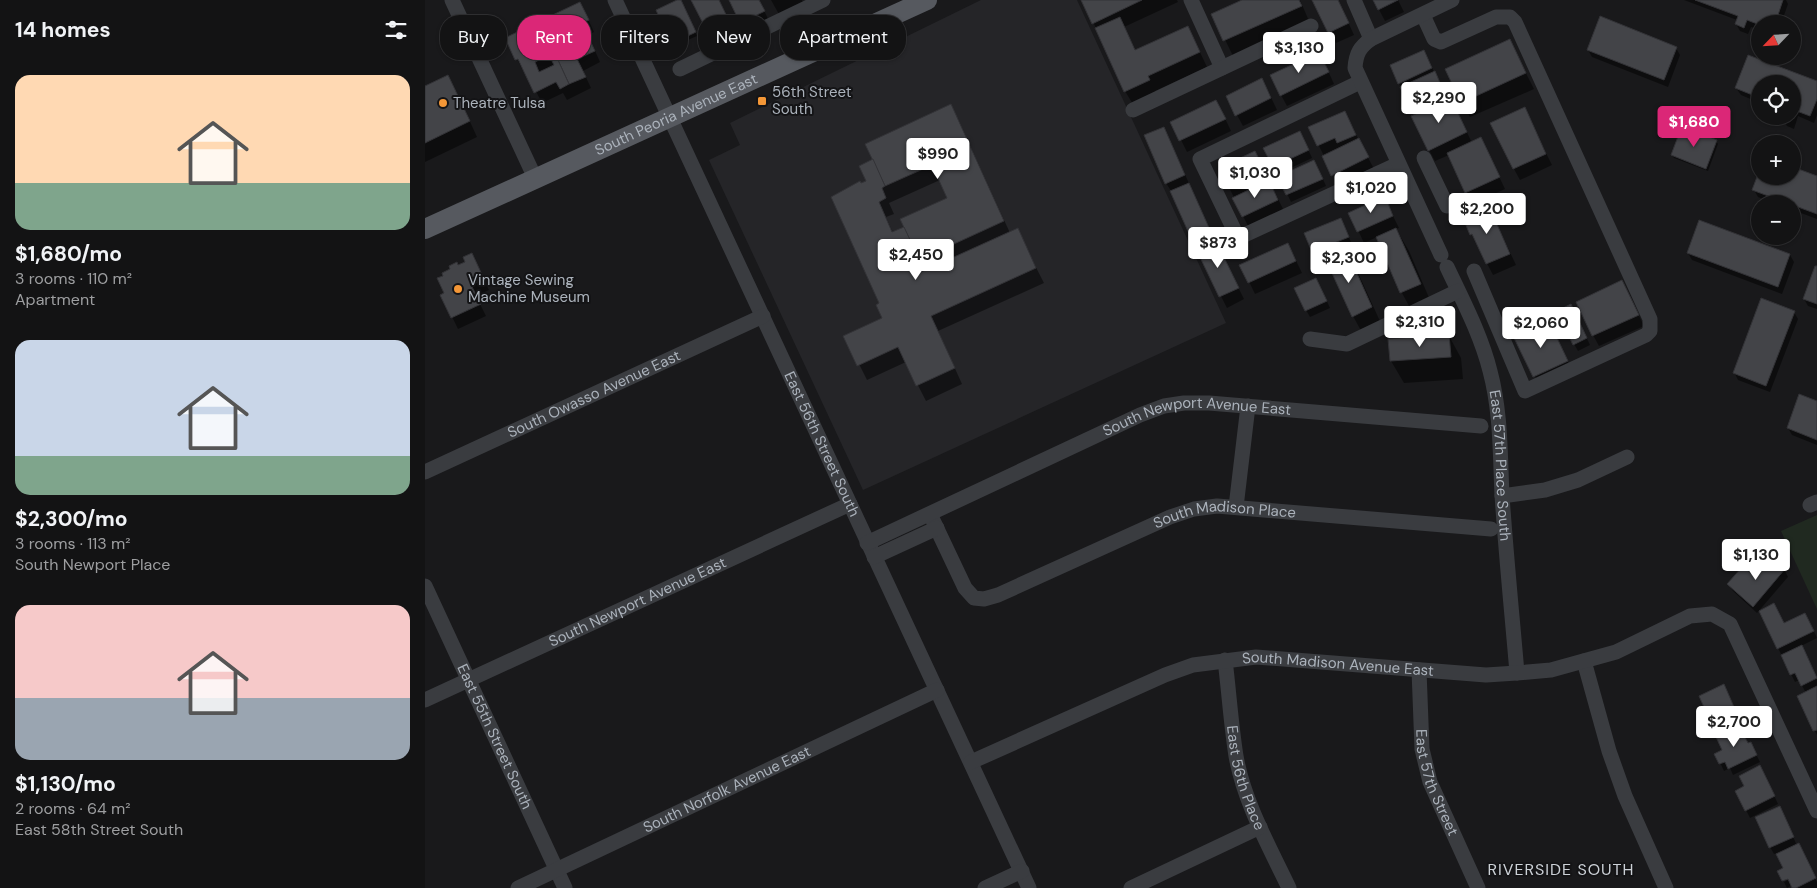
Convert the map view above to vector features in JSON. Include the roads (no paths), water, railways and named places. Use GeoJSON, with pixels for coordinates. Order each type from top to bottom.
{"type":"FeatureCollection","features":[{"type":"Feature","properties":{"kind":"main road","name":"South Peoria Avenue East"},"geometry":{"type":"LineString","coordinates":[[425,229],[927,0]]}},
{"type":"Feature","properties":{"kind":"street"},"geometry":{"type":"LineString","coordinates":[[452,0],[535,178]]}},
{"type":"Feature","properties":{"kind":"street","name":"East 56th Street South"},"geometry":{"type":"LineString","coordinates":[[615,0],[1029,888]]}},
{"type":"Feature","properties":{"kind":"street"},"geometry":{"type":"LineString","coordinates":[[680,69],[823,0]]}},
{"type":"Feature","properties":{"kind":"street"},"geometry":{"type":"LineString","coordinates":[[1191,0],[1222,68]]}},
{"type":"Feature","properties":{"kind":"street"},"geometry":{"type":"LineString","coordinates":[[1354,0],[1371,39]]}},
{"type":"Feature","properties":{"kind":"street"},"geometry":{"type":"LineString","coordinates":[[1398,164],[1237,238],[1200,159],[1360,82],[1355,68],[1356,56],[1361,47],[1371,39],[1452,0]]}},
{"type":"Feature","properties":{"kind":"street"},"geometry":{"type":"LineString","coordinates":[[1423,15],[1434,39],[1441,42],[1496,17],[1509,17],[1515,22],[1646,310],[1651,326],[1650,331],[1646,335],[1525,391],[1474,271]]}},
{"type":"Feature","properties":{"kind":"street"},"geometry":{"type":"LineString","coordinates":[[1133,110],[1311,26]]}},
{"type":"Feature","properties":{"kind":"street","name":"East 57th Place South"},"geometry":{"type":"LineString","coordinates":[[1360,82],[1459,291],[1484,352],[1500,423],[1503,496],[1517,673]]}},
{"type":"Feature","properties":{"kind":"street"},"geometry":{"type":"LineString","coordinates":[[1424,158],[1447,206]]}},
{"type":"Feature","properties":{"kind":"street"},"geometry":{"type":"LineString","coordinates":[[1412,193],[1436,182]]}},
{"type":"Feature","properties":{"kind":"street"},"geometry":{"type":"LineString","coordinates":[[1310,339],[1347,344],[1459,291]]}},
{"type":"Feature","properties":{"kind":"street"},"geometry":{"type":"LineString","coordinates":[[1470,317],[1490,307]]}},
{"type":"Feature","properties":{"kind":"street","name":"South Owasso Avenue East"},"geometry":{"type":"LineString","coordinates":[[425,472],[763,316]]}},
{"type":"Feature","properties":{"kind":"street","name":"South Newport Avenue East"},"geometry":{"type":"LineString","coordinates":[[871,550],[931,514],[1141,415],[1164,406],[1184,403],[1248,406],[1481,426]]}},
{"type":"Feature","properties":{"kind":"street"},"geometry":{"type":"LineString","coordinates":[[1236,507],[1248,406]]}},
{"type":"Feature","properties":{"kind":"street"},"geometry":{"type":"LineString","coordinates":[[1503,496],[1545,490],[1578,480],[1627,457]]}},
{"type":"Feature","properties":{"kind":"street","name":"South Newport Avenue East"},"geometry":{"type":"LineString","coordinates":[[425,700],[850,504]]}},
{"type":"Feature","properties":{"kind":"street","name":"South Madison Place"},"geometry":{"type":"LineString","coordinates":[[937,528],[965,588],[974,598],[984,599],[1170,517],[1217,506],[1491,529]]}},
{"type":"Feature","properties":{"kind":"street"},"geometry":{"type":"LineString","coordinates":[[871,550],[937,528],[931,514]]}},
{"type":"Feature","properties":{"kind":"street","name":"East 55th Street South"},"geometry":{"type":"LineString","coordinates":[[425,586],[565,888]]}},
{"type":"Feature","properties":{"kind":"street","name":"South Madison Avenue East"},"geometry":{"type":"LineString","coordinates":[[971,762],[1165,675],[1193,665],[1256,657],[1487,675],[1551,670],[1616,652],[1690,616],[1713,614],[1730,624],[1817,811]]}},
{"type":"Feature","properties":{"kind":"street","name":"East 56th Place"},"geometry":{"type":"LineString","coordinates":[[1225,660],[1236,757],[1247,794],[1260,827],[1289,888]]}},
{"type":"Feature","properties":{"kind":"street"},"geometry":{"type":"LineString","coordinates":[[1584,661],[1609,751],[1625,796],[1666,888]]}},
{"type":"Feature","properties":{"kind":"street","name":"East 57th Street"},"geometry":{"type":"LineString","coordinates":[[1419,670],[1422,749],[1429,782],[1478,888]]}},
{"type":"Feature","properties":{"kind":"street","name":"South Norfolk Avenue East"},"geometry":{"type":"LineString","coordinates":[[518,888],[937,690]]}},
{"type":"Feature","properties":{"kind":"street"},"geometry":{"type":"LineString","coordinates":[[1131,888],[1260,827]]}},
{"type":"Feature","properties":{"kind":"street"},"geometry":{"type":"LineString","coordinates":[[985,888],[1022,871]]}},
{"type":"Feature","properties":{"kind":"place","name":"56th Street South"},"geometry":{"type":"Point","coordinates":[762,101]}},
{"type":"Feature","properties":{"kind":"place","name":"Theatre Tulsa"},"geometry":{"type":"Point","coordinates":[443,103]}},
{"type":"Feature","properties":{"kind":"place","name":"Vintage Sewing Machine Museum"},"geometry":{"type":"Point","coordinates":[458,289]}},
{"type":"Feature","properties":{"kind":"district","name":"RIVERSIDE SOUTH"},"geometry":{"type":"Point","coordinates":[1561,869]}}]}
